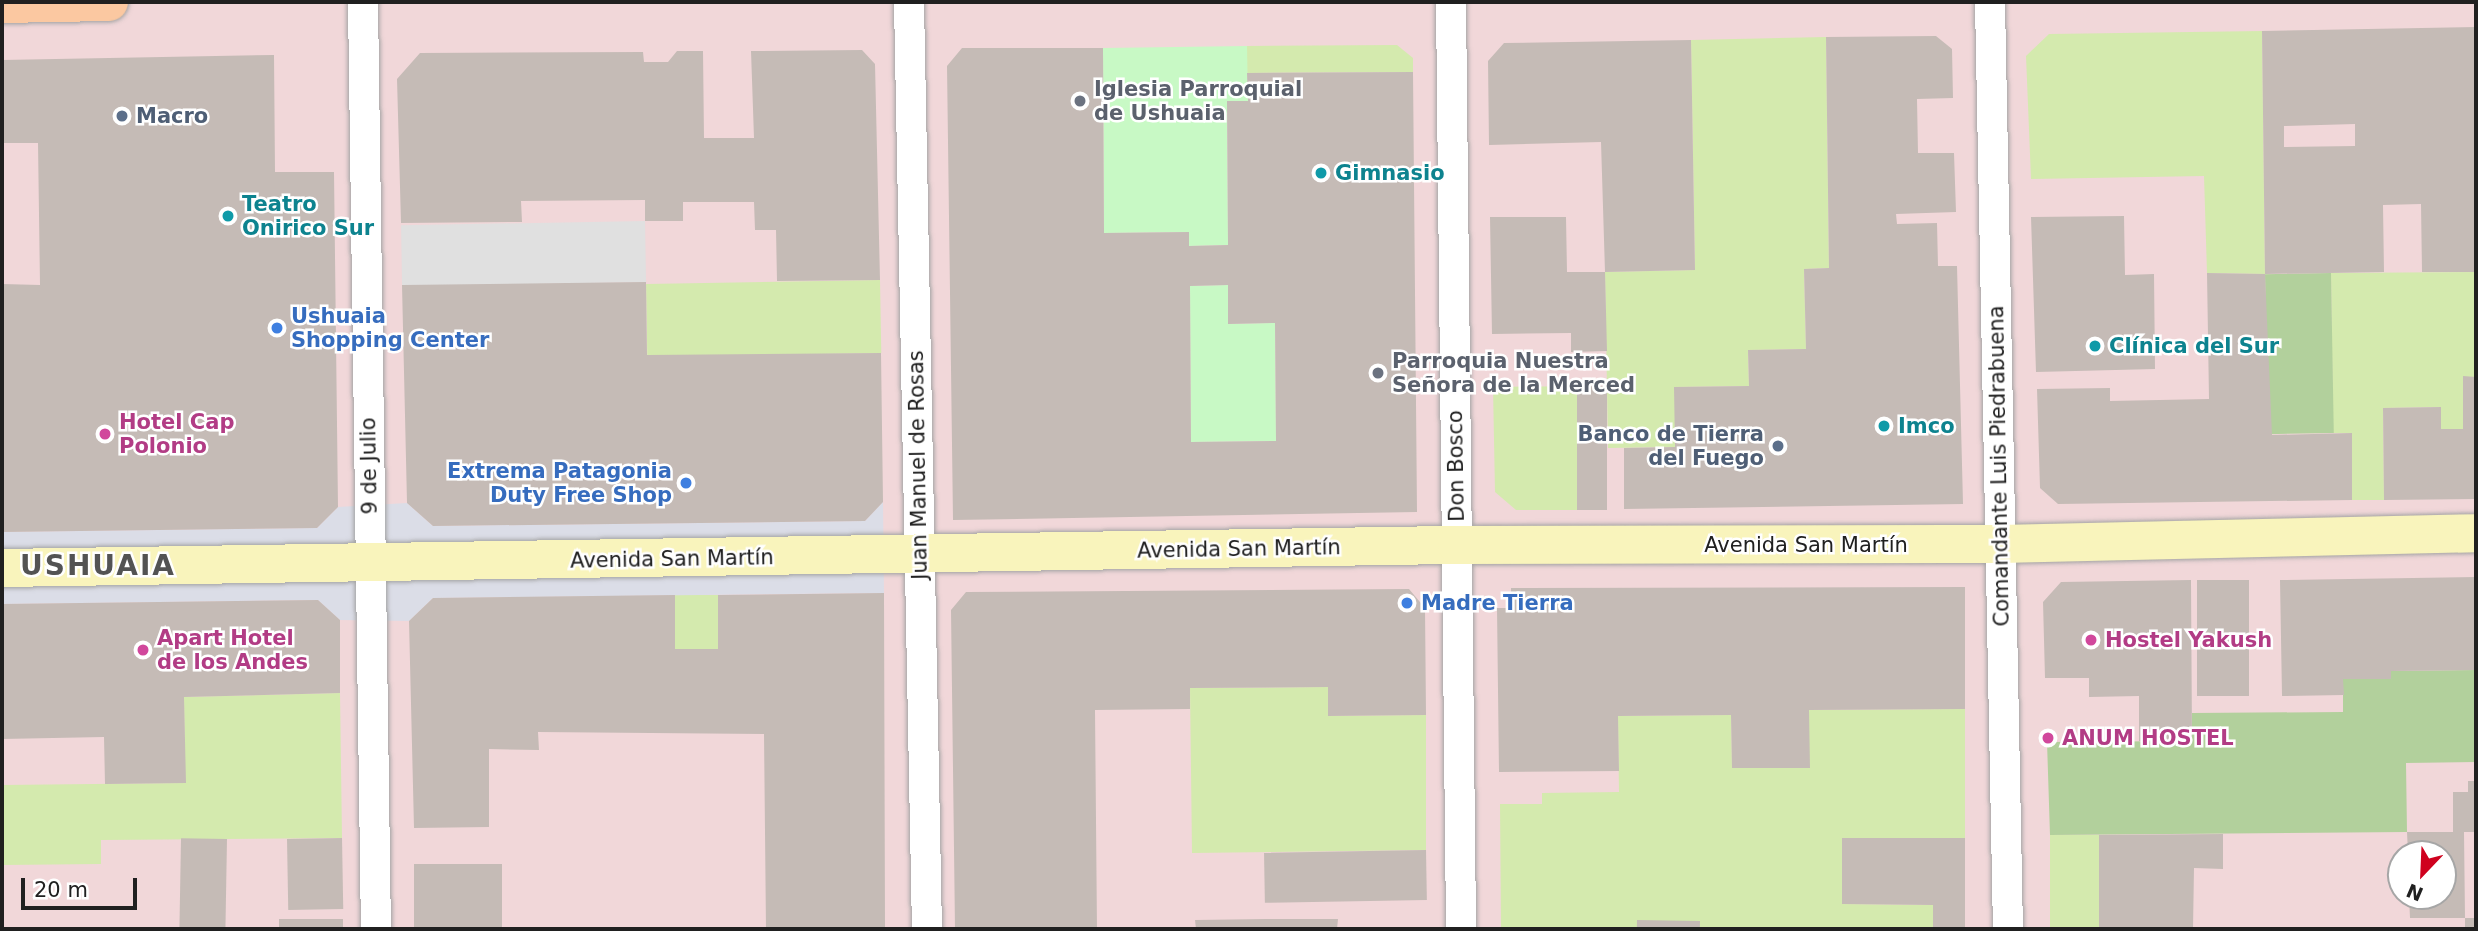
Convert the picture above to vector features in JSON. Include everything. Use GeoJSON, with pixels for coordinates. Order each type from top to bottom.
{"type":"FeatureCollection","features":[{"type":"Feature","properties":{"kind":"main road"},"geometry":{"type":"LineString","coordinates":[[2,4],[109,2]]}},
{"type":"Feature","properties":{"kind":"main road","name":"Avenida San Martín"},"geometry":{"type":"LineString","coordinates":[[2,568],[920,556],[1457,545],[2000,544],[2476,533]]}},
{"type":"Feature","properties":{"kind":"street","name":"9 de Julio"},"geometry":{"type":"LineString","coordinates":[[363,2],[376,929]]}},
{"type":"Feature","properties":{"kind":"street","name":"Juan Manuel de Rosas"},"geometry":{"type":"LineString","coordinates":[[909,2],[927,929]]}},
{"type":"Feature","properties":{"kind":"street","name":"Don Bosco"},"geometry":{"type":"LineString","coordinates":[[1451,2],[1461,929]]}},
{"type":"Feature","properties":{"kind":"street","name":"Comandante Luis Piedrabuena"},"geometry":{"type":"LineString","coordinates":[[1990,2],[2008,929]]}},
{"type":"Feature","properties":{"kind":"shaded area"},"geometry":{"type":"Polygon","coordinates":[[[2,2],[2476,2],[2476,929],[2,929],[2,2]]]}},
{"type":"Feature","properties":{"kind":"shaded area"},"geometry":{"type":"Polygon","coordinates":[[[645,221],[646,282],[402,286],[401,225],[645,221]]]}},
{"type":"Feature","properties":{"kind":"shaded area"},"geometry":{"type":"Polygon","coordinates":[[[883,502],[884,593],[433,598],[409,621],[340,620],[318,600],[2,604],[2,532],[317,528],[338,507],[407,503],[433,526],[865,521],[883,502]]]}},
{"type":"Feature","properties":{"kind":"green space"},"geometry":{"type":"Polygon","coordinates":[[[2262,31],[2265,274],[2207,273],[2204,176],[2031,179],[2026,56],[2049,34],[2262,31]]]}},
{"type":"Feature","properties":{"kind":"green space"},"geometry":{"type":"Polygon","coordinates":[[[1826,37],[1829,268],[1804,269],[1806,349],[1748,350],[1749,386],[1675,387],[1675,447],[1608,448],[1605,272],[1695,270],[1691,40],[1826,37]]]}},
{"type":"Feature","properties":{"kind":"green space"},"geometry":{"type":"Polygon","coordinates":[[[1397,45],[1413,58],[1413,72],[1247,73],[1247,46],[1397,45]]]}},
{"type":"Feature","properties":{"kind":"green space"},"geometry":{"type":"Polygon","coordinates":[[[1247,46],[1248,101],[1227,101],[1228,245],[1189,246],[1189,232],[1104,233],[1103,48],[1247,46]]]}},
{"type":"Feature","properties":{"kind":"green space"},"geometry":{"type":"Polygon","coordinates":[[[2476,272],[2476,377],[2463,377],[2463,429],[2441,429],[2441,407],[2383,408],[2384,500],[2352,500],[2352,433],[2333,433],[2331,273],[2476,272]]]}},
{"type":"Feature","properties":{"kind":"green space"},"geometry":{"type":"Polygon","coordinates":[[[2331,273],[2334,433],[2268,434],[2265,274],[2331,273]]]}},
{"type":"Feature","properties":{"kind":"green space"},"geometry":{"type":"Polygon","coordinates":[[[880,280],[881,353],[647,357],[646,284],[880,280]]]}},
{"type":"Feature","properties":{"kind":"green space"},"geometry":{"type":"Polygon","coordinates":[[[1228,285],[1228,324],[1275,323],[1276,441],[1191,442],[1190,286],[1228,285]]]}},
{"type":"Feature","properties":{"kind":"green space"},"geometry":{"type":"Polygon","coordinates":[[[1577,386],[1579,510],[1516,510],[1495,492],[1493,387],[1577,386]]]}},
{"type":"Feature","properties":{"kind":"green space"},"geometry":{"type":"Polygon","coordinates":[[[675,595],[718,595],[718,649],[675,649],[675,595]]]}},
{"type":"Feature","properties":{"kind":"green space"},"geometry":{"type":"Polygon","coordinates":[[[2476,670],[2476,762],[2406,763],[2407,832],[2050,835],[2047,742],[2192,741],[2192,713],[2343,712],[2343,679],[2391,679],[2391,671],[2476,670]]]}},
{"type":"Feature","properties":{"kind":"green space"},"geometry":{"type":"Polygon","coordinates":[[[1328,687],[1329,716],[1426,715],[1426,850],[1192,853],[1190,688],[1328,687]]]}},
{"type":"Feature","properties":{"kind":"green space"},"geometry":{"type":"Polygon","coordinates":[[[340,693],[342,838],[101,840],[101,864],[2,865],[2,785],[185,783],[184,697],[340,693]]]}},
{"type":"Feature","properties":{"kind":"green space"},"geometry":{"type":"Polygon","coordinates":[[[1965,709],[1965,838],[1842,838],[1842,904],[1933,905],[1933,929],[1501,929],[1500,804],[1542,804],[1542,793],[1619,792],[1618,716],[1731,715],[1732,768],[1809,768],[1809,710],[1965,709]]]}},
{"type":"Feature","properties":{"kind":"green space"},"geometry":{"type":"Polygon","coordinates":[[[2050,835],[2099,835],[2099,929],[2050,929],[2050,835]]]}},
{"type":"Feature","properties":{"kind":"building"},"geometry":{"type":"Polygon","coordinates":[[[2476,27],[2476,272],[2422,272],[2421,204],[2383,205],[2384,272],[2265,274],[2262,31],[2476,27]],[[2355,124],[2284,126],[2284,147],[2355,146],[2355,124]]]}},
{"type":"Feature","properties":{"kind":"building"},"geometry":{"type":"Polygon","coordinates":[[[1936,36],[1952,49],[1953,98],[1917,99],[1918,153],[1954,153],[1956,212],[1896,214],[1897,224],[1937,223],[1938,266],[1957,266],[1963,504],[1624,509],[1624,448],[1675,447],[1674,387],[1749,386],[1748,350],[1806,349],[1804,269],[1829,268],[1826,37],[1936,36]]]}},
{"type":"Feature","properties":{"kind":"building"},"geometry":{"type":"Polygon","coordinates":[[[1691,40],[1695,270],[1605,272],[1601,142],[1489,145],[1488,61],[1504,43],[1691,40]]]}},
{"type":"Feature","properties":{"kind":"building"},"geometry":{"type":"Polygon","coordinates":[[[962,48],[1103,48],[1104,233],[1189,232],[1189,246],[1228,245],[1227,101],[1248,101],[1247,73],[1413,72],[1417,512],[953,520],[947,66],[962,48]],[[1228,285],[1190,286],[1191,442],[1276,441],[1275,323],[1228,324],[1228,285]]]}},
{"type":"Feature","properties":{"kind":"building"},"geometry":{"type":"Polygon","coordinates":[[[862,50],[875,64],[880,280],[777,281],[776,230],[755,230],[754,202],[683,202],[683,221],[645,221],[645,200],[521,201],[522,222],[401,223],[397,79],[420,53],[643,52],[644,62],[668,62],[677,51],[703,51],[704,138],[754,138],[751,51],[862,50]]]}},
{"type":"Feature","properties":{"kind":"building"},"geometry":{"type":"Polygon","coordinates":[[[274,55],[275,172],[334,172],[338,507],[317,528],[2,532],[2,284],[40,285],[38,143],[2,143],[2,60],[274,55]]]}},
{"type":"Feature","properties":{"kind":"building"},"geometry":{"type":"Polygon","coordinates":[[[2124,216],[2125,275],[2154,274],[2155,369],[2036,372],[2031,217],[2124,216]]]}},
{"type":"Feature","properties":{"kind":"building"},"geometry":{"type":"Polygon","coordinates":[[[1490,217],[1566,217],[1567,272],[1605,272],[1607,351],[1571,352],[1571,333],[1492,334],[1490,217]]]}},
{"type":"Feature","properties":{"kind":"building"},"geometry":{"type":"Polygon","coordinates":[[[2207,273],[2265,274],[2272,435],[2352,433],[2352,500],[2058,504],[2040,488],[2037,389],[2110,388],[2110,401],[2209,399],[2207,273]]]}},
{"type":"Feature","properties":{"kind":"building"},"geometry":{"type":"Polygon","coordinates":[[[646,282],[647,355],[881,353],[883,502],[865,521],[433,526],[407,503],[402,285],[646,282]]]}},
{"type":"Feature","properties":{"kind":"building"},"geometry":{"type":"Polygon","coordinates":[[[2463,376],[2476,377],[2476,499],[2384,500],[2383,408],[2441,407],[2441,429],[2463,429],[2463,376]]]}},
{"type":"Feature","properties":{"kind":"building"},"geometry":{"type":"Polygon","coordinates":[[[1577,386],[1607,386],[1607,510],[1577,510],[1577,386]]]}},
{"type":"Feature","properties":{"kind":"building"},"geometry":{"type":"Polygon","coordinates":[[[2476,577],[2476,670],[2391,671],[2391,679],[2343,679],[2344,695],[2282,696],[2280,580],[2476,577]]]}},
{"type":"Feature","properties":{"kind":"building"},"geometry":{"type":"Polygon","coordinates":[[[2191,580],[2192,741],[2139,741],[2139,696],[2089,697],[2089,678],[2045,678],[2043,602],[2061,582],[2191,580]]]}},
{"type":"Feature","properties":{"kind":"building"},"geometry":{"type":"Polygon","coordinates":[[[2197,580],[2249,580],[2249,696],[2197,696],[2197,580]]]}},
{"type":"Feature","properties":{"kind":"building"},"geometry":{"type":"Polygon","coordinates":[[[1965,587],[1965,709],[1809,710],[1810,768],[1732,768],[1731,715],[1618,716],[1619,771],[1499,772],[1497,608],[1511,608],[1511,588],[1965,587]]]}},
{"type":"Feature","properties":{"kind":"building"},"geometry":{"type":"Polygon","coordinates":[[[1409,589],[1425,608],[1426,715],[1328,716],[1328,687],[1190,688],[1190,709],[1095,710],[1097,929],[955,929],[951,610],[966,592],[1409,589]]]}},
{"type":"Feature","properties":{"kind":"building"},"geometry":{"type":"Polygon","coordinates":[[[884,593],[885,929],[766,929],[764,734],[538,732],[539,750],[489,749],[489,827],[414,828],[409,621],[433,598],[675,595],[675,649],[718,649],[718,595],[884,593]]]}},
{"type":"Feature","properties":{"kind":"building"},"geometry":{"type":"Polygon","coordinates":[[[318,600],[340,620],[340,693],[184,697],[186,783],[105,784],[104,737],[2,739],[2,604],[318,600]]]}},
{"type":"Feature","properties":{"kind":"building"},"geometry":{"type":"Polygon","coordinates":[[[2468,781],[2476,781],[2476,832],[2464,832],[2465,918],[2410,918],[2410,910],[2457,910],[2457,840],[2407,840],[2407,832],[2453,832],[2453,792],[2468,792],[2468,781]]]}},
{"type":"Feature","properties":{"kind":"building"},"geometry":{"type":"Polygon","coordinates":[[[2223,834],[2223,869],[2194,868],[2193,929],[2099,929],[2099,835],[2223,834]]]}},
{"type":"Feature","properties":{"kind":"building"},"geometry":{"type":"Polygon","coordinates":[[[181,838],[227,839],[225,929],[179,928],[181,838]]]}},
{"type":"Feature","properties":{"kind":"building"},"geometry":{"type":"Polygon","coordinates":[[[342,838],[343,909],[288,910],[287,839],[342,838]]]}},
{"type":"Feature","properties":{"kind":"building"},"geometry":{"type":"Polygon","coordinates":[[[1842,838],[1965,838],[1965,929],[1933,929],[1933,905],[1842,904],[1842,838]]]}},
{"type":"Feature","properties":{"kind":"building"},"geometry":{"type":"Polygon","coordinates":[[[1426,850],[1427,900],[1265,903],[1264,853],[1426,850]]]}},
{"type":"Feature","properties":{"kind":"building"},"geometry":{"type":"Polygon","coordinates":[[[414,864],[502,864],[502,929],[414,929],[414,864]]]}},
{"type":"Feature","properties":{"kind":"building"},"geometry":{"type":"Polygon","coordinates":[[[2465,918],[2476,918],[2476,929],[2465,929],[2465,918]]]}},
{"type":"Feature","properties":{"kind":"building"},"geometry":{"type":"Polygon","coordinates":[[[279,919],[343,919],[343,929],[279,929],[279,919]]]}},
{"type":"Feature","properties":{"kind":"building"},"geometry":{"type":"Polygon","coordinates":[[[1338,919],[1337,929],[1196,929],[1195,920],[1338,919]]]}},
{"type":"Feature","properties":{"kind":"building"},"geometry":{"type":"Polygon","coordinates":[[[1637,920],[1700,921],[1700,929],[1637,929],[1637,920]]]}},
{"type":"Feature","properties":{"kind":"place","name":"Iglesia Parroquial de Ushuaia"},"geometry":{"type":"Point","coordinates":[1080,101]}},
{"type":"Feature","properties":{"kind":"place","name":"Macro"},"geometry":{"type":"Point","coordinates":[122,116]}},
{"type":"Feature","properties":{"kind":"place","name":"Gimnasio"},"geometry":{"type":"Point","coordinates":[1321,173]}},
{"type":"Feature","properties":{"kind":"place","name":"Teatro Onirico Sur"},"geometry":{"type":"Point","coordinates":[228,216]}},
{"type":"Feature","properties":{"kind":"place","name":"Ushuaia Shopping Center"},"geometry":{"type":"Point","coordinates":[277,328]}},
{"type":"Feature","properties":{"kind":"place","name":"Clínica del Sur"},"geometry":{"type":"Point","coordinates":[2095,346]}},
{"type":"Feature","properties":{"kind":"place","name":"Parroquia Nuestra Señora de la Merced"},"geometry":{"type":"Point","coordinates":[1378,373]}},
{"type":"Feature","properties":{"kind":"place","name":"Imco"},"geometry":{"type":"Point","coordinates":[1884,426]}},
{"type":"Feature","properties":{"kind":"place","name":"Hotel Cap Polonio"},"geometry":{"type":"Point","coordinates":[105,434]}},
{"type":"Feature","properties":{"kind":"place","name":"Banco de Tierra del Fuego"},"geometry":{"type":"Point","coordinates":[1778,446]}},
{"type":"Feature","properties":{"kind":"place","name":"Extrema Patagonia Duty Free Shop"},"geometry":{"type":"Point","coordinates":[686,483]}},
{"type":"Feature","properties":{"kind":"place","name":"Madre Tierra"},"geometry":{"type":"Point","coordinates":[1407,603]}},
{"type":"Feature","properties":{"kind":"place","name":"Hostel Yakush"},"geometry":{"type":"Point","coordinates":[2091,640]}},
{"type":"Feature","properties":{"kind":"place","name":"Apart Hotel de los Andes"},"geometry":{"type":"Point","coordinates":[143,650]}},
{"type":"Feature","properties":{"kind":"place","name":"ANUM HOSTEL"},"geometry":{"type":"Point","coordinates":[2048,738]}},
{"type":"Feature","properties":{"kind":"district","name":"USHUAIA"},"geometry":{"type":"Point","coordinates":[98,566]}}]}
